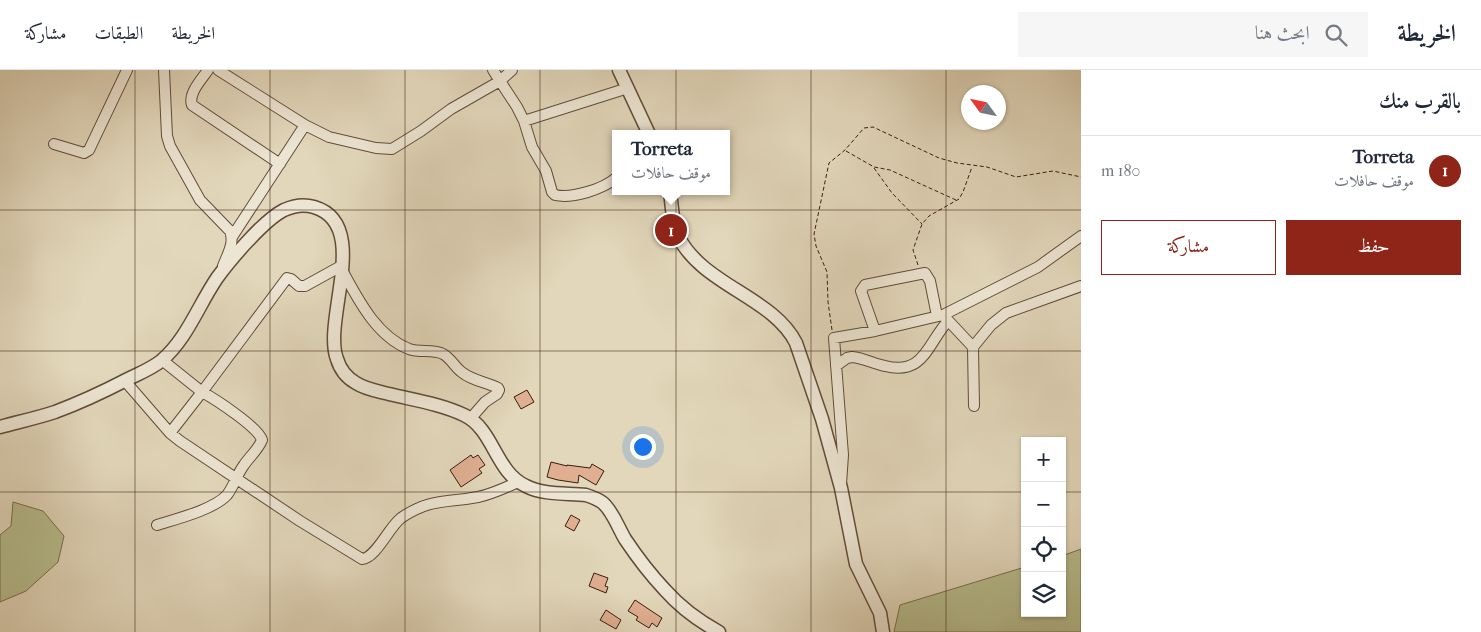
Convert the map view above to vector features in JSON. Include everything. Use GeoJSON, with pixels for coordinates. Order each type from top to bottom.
{"type":"FeatureCollection","features":[{"type":"Feature","properties":{"kind":"street"},"geometry":{"type":"LineString","coordinates":[[54,144],[84,153],[89,150],[127,70]]}},
{"type":"Feature","properties":{"kind":"street"},"geometry":{"type":"LineString","coordinates":[[0,427],[53,413],[102,393],[162,360],[177,345],[218,277],[231,245],[232,237],[230,231],[200,200],[170,146],[166,136],[164,70]]}},
{"type":"Feature","properties":{"kind":"street"},"geometry":{"type":"LineString","coordinates":[[208,70],[192,95],[190,100],[192,105],[280,164]]}},
{"type":"Feature","properties":{"kind":"street"},"geometry":{"type":"LineString","coordinates":[[218,70],[305,125],[329,137],[382,150],[392,149],[451,109],[500,81],[512,70]]}},
{"type":"Feature","properties":{"kind":"street"},"geometry":{"type":"LineString","coordinates":[[493,70],[524,120],[532,147],[546,171],[552,192],[555,195],[563,196],[591,191],[612,181]]}},
{"type":"Feature","properties":{"kind":"street"},"geometry":{"type":"LineString","coordinates":[[619,70],[645,130]]}},
{"type":"Feature","properties":{"kind":"street"},"geometry":{"type":"LineString","coordinates":[[524,120],[628,88]]}},
{"type":"Feature","properties":{"kind":"street"},"geometry":{"type":"LineString","coordinates":[[232,237],[305,125]]}},
{"type":"Feature","properties":{"kind":"street"},"geometry":{"type":"LineString","coordinates":[[671,195],[678,236],[689,252],[724,282],[776,318],[791,332],[808,374],[841,488],[855,559],[860,574],[880,613],[883,632]]}},
{"type":"Feature","properties":{"kind":"street"},"geometry":{"type":"LineString","coordinates":[[218,277],[257,233],[284,210],[295,206],[313,207],[326,214],[334,221],[342,240],[342,268],[333,341],[337,360],[345,374],[364,387],[443,407],[471,418],[483,432],[507,471],[518,482],[541,491],[586,495],[602,502],[630,546],[665,590],[691,614],[719,632]]}},
{"type":"Feature","properties":{"kind":"street"},"geometry":{"type":"LineString","coordinates":[[841,488],[843,455],[834,338],[875,332],[943,317],[1038,267],[1081,236]]}},
{"type":"Feature","properties":{"kind":"street"},"geometry":{"type":"LineString","coordinates":[[170,433],[285,280],[288,278],[299,286],[305,286],[342,268]]}},
{"type":"Feature","properties":{"kind":"street"},"geometry":{"type":"LineString","coordinates":[[342,268],[358,300],[368,314],[397,342],[412,350],[445,355],[464,374],[498,388],[497,394],[485,402],[471,418]]}},
{"type":"Feature","properties":{"kind":"street"},"geometry":{"type":"LineString","coordinates":[[875,332],[861,291],[862,287],[922,273],[929,277],[943,317],[973,347]]}},
{"type":"Feature","properties":{"kind":"street"},"geometry":{"type":"LineString","coordinates":[[974,406],[973,347],[987,329],[1006,313],[1081,286]]}},
{"type":"Feature","properties":{"kind":"street"},"geometry":{"type":"LineString","coordinates":[[836,366],[847,358],[852,357],[886,367],[910,367],[920,360],[935,337],[943,317]]}},
{"type":"Feature","properties":{"kind":"street"},"geometry":{"type":"LineString","coordinates":[[157,525],[186,516],[223,498],[230,491],[262,440],[261,436],[231,410],[202,392],[162,360]]}},
{"type":"Feature","properties":{"kind":"street"},"geometry":{"type":"LineString","coordinates":[[125,381],[170,433],[190,449],[314,530],[365,560],[395,524],[413,511],[434,502],[484,496],[518,482]]}},
{"type":"Feature","properties":{"kind":"path"},"geometry":{"type":"LineString","coordinates":[[834,338],[828,302],[827,272],[814,238],[828,167],[832,160],[845,150],[864,128],[873,127],[939,158],[972,166],[992,168],[1016,177],[1053,171],[1081,177]]}},
{"type":"Feature","properties":{"kind":"path"},"geometry":{"type":"LineString","coordinates":[[845,150],[874,167],[884,168],[956,200]]}},
{"type":"Feature","properties":{"kind":"path"},"geometry":{"type":"LineString","coordinates":[[922,273],[913,253],[922,224],[929,216],[956,200],[963,192],[972,166]]}},
{"type":"Feature","properties":{"kind":"path"},"geometry":{"type":"LineString","coordinates":[[874,167],[879,177],[892,193],[922,224]]}},
{"type":"Feature","properties":{"kind":"green space"},"geometry":{"type":"Polygon","coordinates":[[[13,502],[43,511],[64,536],[58,562],[26,591],[0,602],[0,535],[11,526],[13,502]]]}},
{"type":"Feature","properties":{"kind":"green space"},"geometry":{"type":"Polygon","coordinates":[[[1081,549],[1081,632],[894,632],[900,605],[1021,568],[1021,617],[1066,617],[1066,555],[1081,549]]]}},
{"type":"Feature","properties":{"kind":"building"},"geometry":{"type":"Polygon","coordinates":[[[527,390],[534,402],[521,409],[514,397],[527,390]]]}},
{"type":"Feature","properties":{"kind":"building"},"geometry":{"type":"Polygon","coordinates":[[[471,455],[473,458],[478,455],[485,465],[479,469],[482,473],[461,487],[450,470],[471,455]]]}},
{"type":"Feature","properties":{"kind":"building"},"geometry":{"type":"Polygon","coordinates":[[[551,462],[567,466],[590,468],[592,464],[604,471],[596,485],[579,475],[578,483],[558,480],[547,477],[551,462]]]}},
{"type":"Feature","properties":{"kind":"building"},"geometry":{"type":"Polygon","coordinates":[[[571,515],[580,520],[574,531],[565,526],[571,515]]]}},
{"type":"Feature","properties":{"kind":"building"},"geometry":{"type":"Polygon","coordinates":[[[594,573],[608,578],[605,586],[608,587],[606,593],[589,586],[594,573]]]}},
{"type":"Feature","properties":{"kind":"building"},"geometry":{"type":"Polygon","coordinates":[[[635,600],[662,618],[657,627],[652,623],[649,628],[636,620],[638,617],[628,611],[635,600]]]}},
{"type":"Feature","properties":{"kind":"building"},"geometry":{"type":"Polygon","coordinates":[[[606,610],[621,620],[616,629],[600,620],[606,610]]]}},
{"type":"Feature","properties":{"kind":"place","name":"Torreta"},"geometry":{"type":"Point","coordinates":[671,230]}}]}
